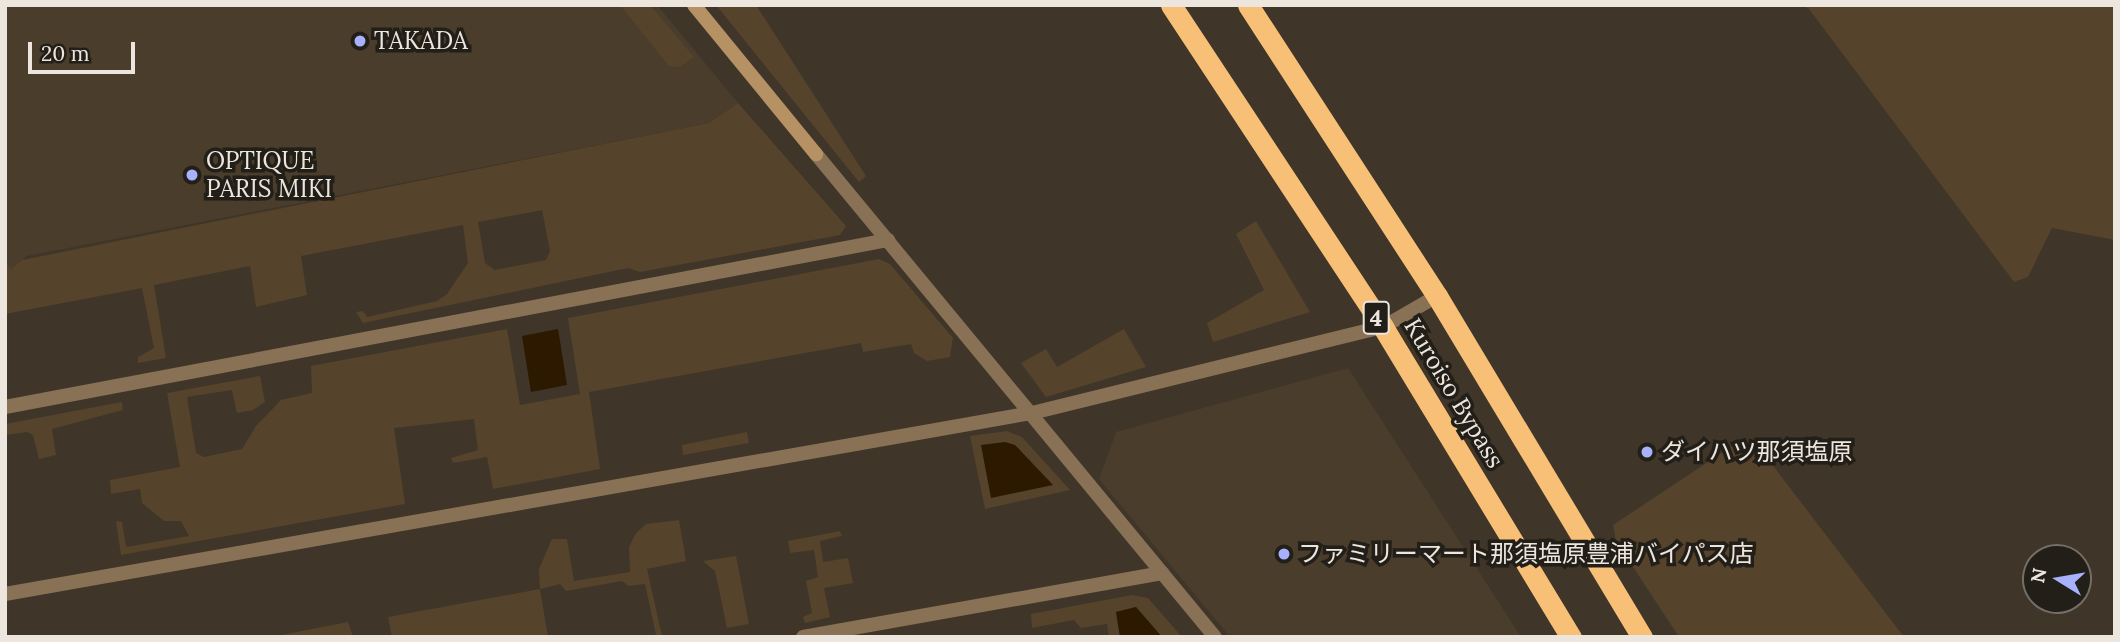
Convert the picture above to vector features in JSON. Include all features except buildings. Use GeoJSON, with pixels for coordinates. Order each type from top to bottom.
{"type":"FeatureCollection","features":[{"type":"Feature","properties":{"kind":"highway","name":"Kuroiso Bypass"},"geometry":{"type":"LineString","coordinates":[[1171,5],[1383,327],[1572,637]]}},
{"type":"Feature","properties":{"kind":"highway","name":"Kuroiso Bypass"},"geometry":{"type":"LineString","coordinates":[[1248,5],[1437,296],[1642,637]]}},
{"type":"Feature","properties":{"kind":"street"},"geometry":{"type":"LineString","coordinates":[[694,5],[1215,637]]}},
{"type":"Feature","properties":{"kind":"street"},"geometry":{"type":"LineString","coordinates":[[5,407],[888,240]]}},
{"type":"Feature","properties":{"kind":"street"},"geometry":{"type":"LineString","coordinates":[[5,594],[1032,413],[1383,327],[1437,296]]}},
{"type":"Feature","properties":{"kind":"street"},"geometry":{"type":"LineString","coordinates":[[803,637],[1162,573]]}},
{"type":"Feature","properties":{"kind":"shaded area"},"geometry":{"type":"Polygon","coordinates":[[[5,5],[657,5],[738,103],[709,123],[27,256],[11,269],[5,261],[5,5]]]}},
{"type":"Feature","properties":{"kind":"shaded area"},"geometry":{"type":"Polygon","coordinates":[[[620,5],[650,5],[694,57],[680,67],[669,66],[620,5]]]}},
{"type":"Feature","properties":{"kind":"shaded area"},"geometry":{"type":"Polygon","coordinates":[[[716,5],[756,5],[866,176],[859,182],[716,5]]]}},
{"type":"Feature","properties":{"kind":"shaded area"},"geometry":{"type":"Polygon","coordinates":[[[1801,5],[2115,5],[2115,240],[2052,228],[2028,277],[2014,282],[1809,9],[1801,5]]]}},
{"type":"Feature","properties":{"kind":"shaded area"},"geometry":{"type":"Polygon","coordinates":[[[738,103],[846,226],[840,235],[640,272],[628,268],[363,323],[356,312],[363,311],[367,317],[437,301],[447,294],[468,263],[463,225],[301,256],[307,295],[256,307],[250,266],[154,285],[166,358],[138,363],[138,357],[154,348],[142,288],[5,314],[5,261],[11,269],[22,260],[709,123],[738,103]],[[542,210],[478,222],[485,263],[495,270],[546,260],[550,251],[542,210]]]}},
{"type":"Feature","properties":{"kind":"shaded area"},"geometry":{"type":"Polygon","coordinates":[[[1256,221],[1310,312],[1213,342],[1207,323],[1264,290],[1236,234],[1256,221]]]}},
{"type":"Feature","properties":{"kind":"shaded area"},"geometry":{"type":"Polygon","coordinates":[[[879,259],[890,264],[953,338],[950,357],[927,361],[914,353],[911,344],[863,352],[861,343],[589,392],[600,469],[493,489],[487,457],[453,463],[451,458],[478,450],[474,419],[394,428],[405,504],[121,555],[116,521],[122,522],[126,547],[189,536],[181,521],[164,521],[142,503],[140,489],[111,494],[110,480],[180,467],[167,393],[260,376],[265,402],[253,410],[237,413],[232,390],[187,397],[196,453],[204,457],[242,449],[256,426],[281,400],[312,393],[311,366],[507,329],[520,405],[580,394],[568,318],[879,259]]]}},
{"type":"Feature","properties":{"kind":"shaded area"},"geometry":{"type":"Polygon","coordinates":[[[558,329],[567,385],[531,392],[522,336],[558,329]]]}},
{"type":"Feature","properties":{"kind":"shaded area"},"geometry":{"type":"Polygon","coordinates":[[[1124,329],[1146,367],[1046,397],[1021,363],[1046,349],[1057,367],[1124,329]]]}},
{"type":"Feature","properties":{"kind":"shaded area"},"geometry":{"type":"Polygon","coordinates":[[[1348,368],[1521,637],[1230,637],[1099,479],[1116,432],[1348,368]]]}},
{"type":"Feature","properties":{"kind":"shaded area"},"geometry":{"type":"Polygon","coordinates":[[[122,402],[123,410],[52,429],[56,455],[39,459],[33,435],[27,432],[5,435],[5,424],[122,402]]]}},
{"type":"Feature","properties":{"kind":"shaded area"},"geometry":{"type":"Polygon","coordinates":[[[1007,431],[1022,437],[1070,490],[985,509],[970,436],[1007,431]]]}},
{"type":"Feature","properties":{"kind":"shaded area"},"geometry":{"type":"Polygon","coordinates":[[[747,432],[749,443],[683,455],[682,445],[747,432]]]}},
{"type":"Feature","properties":{"kind":"shaded area"},"geometry":{"type":"Polygon","coordinates":[[[1741,440],[1761,450],[1904,637],[1679,637],[1616,541],[1613,525],[1741,440]]]}},
{"type":"Feature","properties":{"kind":"shaded area"},"geometry":{"type":"Polygon","coordinates":[[[1005,442],[1015,445],[1053,485],[991,498],[981,445],[1005,442]]]}},
{"type":"Feature","properties":{"kind":"shaded area"},"geometry":{"type":"Polygon","coordinates":[[[679,520],[686,561],[647,569],[662,636],[656,635],[645,584],[629,586],[622,581],[566,591],[560,584],[540,589],[539,569],[552,539],[567,539],[574,581],[630,572],[629,547],[636,533],[646,524],[679,520]]]}},
{"type":"Feature","properties":{"kind":"shaded area"},"geometry":{"type":"Polygon","coordinates":[[[840,531],[842,536],[820,541],[823,562],[848,558],[853,583],[824,588],[830,617],[805,623],[803,617],[812,613],[806,581],[818,577],[814,550],[790,553],[788,541],[840,531]]]}},
{"type":"Feature","properties":{"kind":"shaded area"},"geometry":{"type":"Polygon","coordinates":[[[736,556],[749,624],[727,628],[715,571],[703,561],[736,556]]]}},
{"type":"Feature","properties":{"kind":"shaded area"},"geometry":{"type":"Polygon","coordinates":[[[540,589],[548,637],[392,637],[388,617],[540,589]]]}},
{"type":"Feature","properties":{"kind":"shaded area"},"geometry":{"type":"Polygon","coordinates":[[[1132,595],[1148,598],[1182,637],[1162,637],[1136,607],[1116,612],[1120,637],[1109,637],[1107,624],[1081,628],[1074,620],[1032,628],[1031,614],[1132,595]]]}},
{"type":"Feature","properties":{"kind":"shaded area"},"geometry":{"type":"Polygon","coordinates":[[[1136,607],[1162,637],[1120,637],[1116,612],[1136,607]]]}},
{"type":"Feature","properties":{"kind":"shaded area"},"geometry":{"type":"Polygon","coordinates":[[[348,622],[353,637],[271,637],[348,622]]]}},
{"type":"Feature","properties":{"kind":"place","name":"TAKADA"},"geometry":{"type":"Point","coordinates":[360,41]}},
{"type":"Feature","properties":{"kind":"place","name":"OPTIQUE PARIS MIKI"},"geometry":{"type":"Point","coordinates":[192,175]}},
{"type":"Feature","properties":{"kind":"place","name":"ダイハツ那須塩原"},"geometry":{"type":"Point","coordinates":[1647,452]}},
{"type":"Feature","properties":{"kind":"place","name":"ファミリーマート那須塩原豊浦バイパス店"},"geometry":{"type":"Point","coordinates":[1284,554]}}]}
